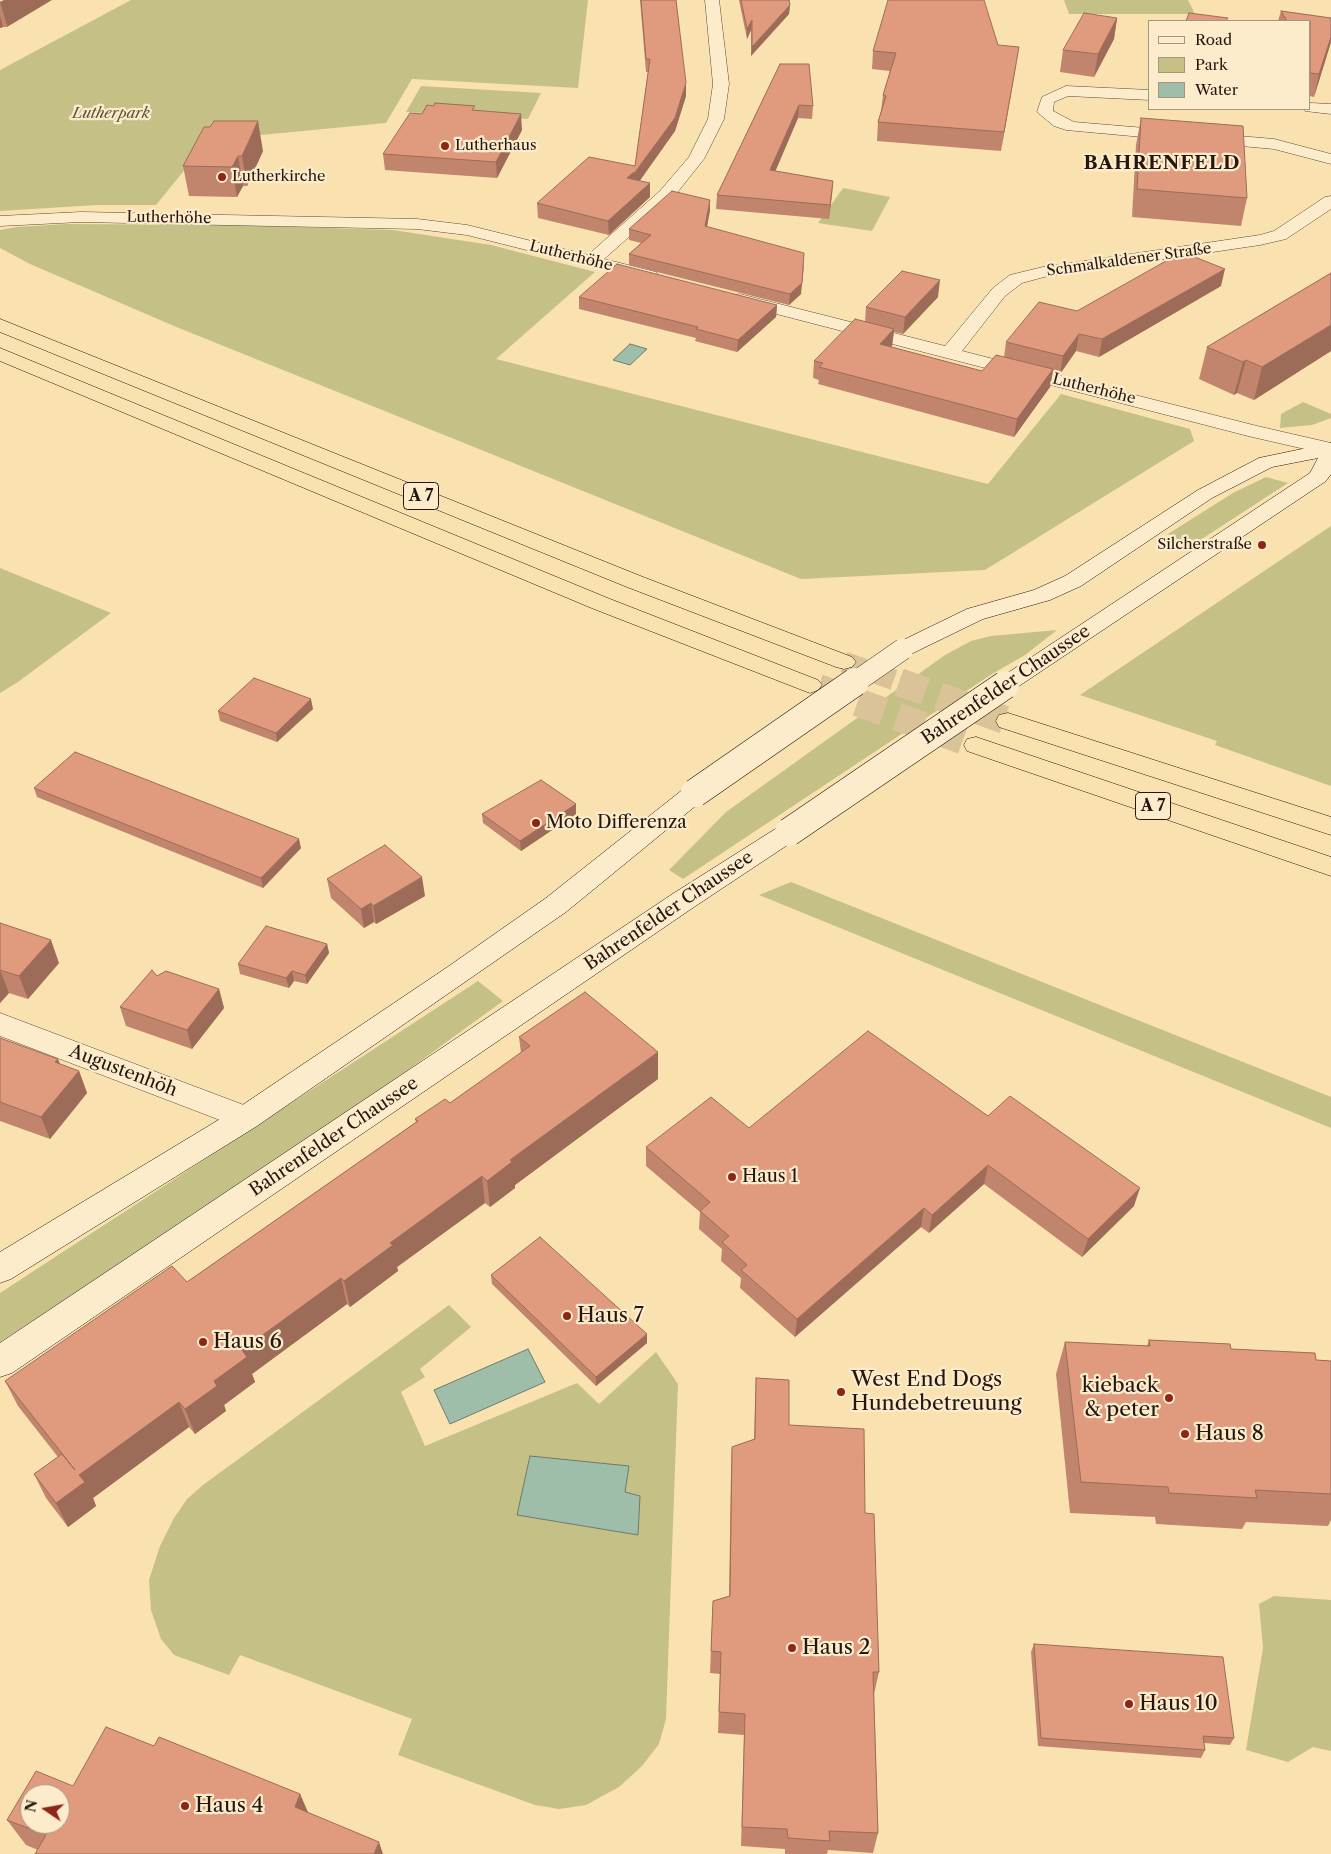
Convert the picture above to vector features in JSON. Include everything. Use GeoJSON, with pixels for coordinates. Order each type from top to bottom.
{"type":"FeatureCollection","features":[{"type":"Feature","properties":{"kind":"highway","name":"A 7"},"geometry":{"type":"LineString","coordinates":[[0,326],[635,582],[844,662]]}},
{"type":"Feature","properties":{"kind":"highway","name":"A 7"},"geometry":{"type":"LineString","coordinates":[[0,354],[439,534],[602,604],[810,684]]}},
{"type":"Feature","properties":{"kind":"highway","name":"A 7"},"geometry":{"type":"LineString","coordinates":[[1008,721],[1331,826]]}},
{"type":"Feature","properties":{"kind":"highway","name":"A 7"},"geometry":{"type":"LineString","coordinates":[[976,746],[1331,867]]}},
{"type":"Feature","properties":{"kind":"street"},"geometry":{"type":"LineString","coordinates":[[592,261],[666,195],[696,159],[716,119],[721,84],[712,0]]}},
{"type":"Feature","properties":{"kind":"street"},"geometry":{"type":"LineString","coordinates":[[1148,95],[1066,91],[1048,100],[1045,112],[1060,123],[1072,127],[1274,144],[1324,157]]}},
{"type":"Feature","properties":{"kind":"street"},"geometry":{"type":"LineString","coordinates":[[1311,108],[1331,109]]}},
{"type":"Feature","properties":{"kind":"street","name":"Schmalkaldener Straße"},"geometry":{"type":"LineString","coordinates":[[950,353],[999,292],[1016,279],[1043,272],[1260,240],[1280,235],[1331,201]]}},
{"type":"Feature","properties":{"kind":"street","name":"Lutherhöhe"},"geometry":{"type":"LineString","coordinates":[[0,221],[44,217],[170,217],[416,224],[467,230],[670,281]]}},
{"type":"Feature","properties":{"kind":"street","name":"Lutherhöhe"},"geometry":{"type":"LineString","coordinates":[[727,296],[1255,432],[1331,449]]}},
{"type":"Feature","properties":{"kind":"street"},"geometry":{"type":"LineString","coordinates":[[0,1269],[246,1118],[556,906],[695,793],[903,649],[975,614],[1042,595],[1073,581],[1205,494],[1266,462],[1331,449]]}},
{"type":"Feature","properties":{"kind":"street","name":"Bahrenfelder Chaussee"},"geometry":{"type":"LineString","coordinates":[[0,1362],[684,900],[789,832],[1005,685],[1319,477],[1331,453]]}},
{"type":"Feature","properties":{"kind":"street","name":"Augustenhöh"},"geometry":{"type":"LineString","coordinates":[[0,1024],[246,1118]]}},
{"type":"Feature","properties":{"kind":"green space","name":"Lutherpark"},"geometry":{"type":"Polygon","coordinates":[[[131,0],[588,0],[578,88],[412,79],[386,123],[209,140],[156,205],[97,205],[0,211],[0,70],[131,0]]]}},
{"type":"Feature","properties":{"kind":"green space"},"geometry":{"type":"Polygon","coordinates":[[[1064,0],[1188,0],[1195,14],[1069,14],[1064,0]]]}},
{"type":"Feature","properties":{"kind":"green space"},"geometry":{"type":"Polygon","coordinates":[[[421,86],[541,93],[528,119],[406,112],[421,86]]]}},
{"type":"Feature","properties":{"kind":"green space"},"geometry":{"type":"Polygon","coordinates":[[[843,188],[890,197],[872,231],[818,223],[843,188]]]}},
{"type":"Feature","properties":{"kind":"green space"},"geometry":{"type":"Polygon","coordinates":[[[66,224],[237,225],[393,230],[491,245],[595,272],[496,359],[988,484],[1061,394],[1190,429],[1194,441],[985,570],[801,579],[174,326],[30,264],[0,248],[0,230],[66,224]]]}},
{"type":"Feature","properties":{"kind":"green space"},"geometry":{"type":"Polygon","coordinates":[[[1303,402],[1331,414],[1331,418],[1312,425],[1280,428],[1281,414],[1303,402]]]}},
{"type":"Feature","properties":{"kind":"green space"},"geometry":{"type":"Polygon","coordinates":[[[1266,477],[1288,483],[1191,546],[1168,534],[1233,493],[1266,477]]]}},
{"type":"Feature","properties":{"kind":"green space"},"geometry":{"type":"Polygon","coordinates":[[[1331,526],[1331,786],[1215,745],[1217,741],[1080,695],[1331,526]]]}},
{"type":"Feature","properties":{"kind":"green space"},"geometry":{"type":"Polygon","coordinates":[[[0,568],[111,613],[18,682],[0,693],[0,568]]]}},
{"type":"Feature","properties":{"kind":"green space"},"geometry":{"type":"Polygon","coordinates":[[[1057,630],[1025,655],[992,674],[683,879],[669,870],[726,812],[945,655],[971,641],[991,636],[1057,630]]]}},
{"type":"Feature","properties":{"kind":"green space"},"geometry":{"type":"Polygon","coordinates":[[[791,882],[1331,1097],[1331,1128],[759,895],[791,882]]]}},
{"type":"Feature","properties":{"kind":"green space"},"geometry":{"type":"Polygon","coordinates":[[[478,981],[503,1001],[324,1131],[0,1342],[0,1293],[478,981]]]}},
{"type":"Feature","properties":{"kind":"green space"},"geometry":{"type":"Polygon","coordinates":[[[449,1305],[471,1327],[420,1369],[425,1377],[401,1392],[425,1446],[577,1383],[599,1404],[656,1352],[678,1384],[666,1719],[659,1744],[642,1766],[619,1787],[586,1805],[559,1809],[535,1805],[398,1755],[412,1719],[240,1655],[229,1675],[174,1655],[161,1639],[151,1610],[149,1580],[160,1546],[174,1518],[187,1499],[203,1485],[449,1305]]]}},
{"type":"Feature","properties":{"kind":"green space"},"geometry":{"type":"Polygon","coordinates":[[[1274,1596],[1331,1600],[1331,1751],[1313,1747],[1288,1762],[1246,1750],[1263,1648],[1259,1604],[1274,1596]]]}},
{"type":"Feature","properties":{"kind":"water"},"geometry":{"type":"Polygon","coordinates":[[[630,344],[647,349],[630,365],[613,360],[630,344]]]}},
{"type":"Feature","properties":{"kind":"water"},"geometry":{"type":"Polygon","coordinates":[[[528,1349],[545,1382],[450,1424],[434,1390],[528,1349]]]}},
{"type":"Feature","properties":{"kind":"water"},"geometry":{"type":"Polygon","coordinates":[[[530,1456],[629,1466],[625,1492],[640,1496],[638,1535],[517,1515],[530,1456]]]}},
{"type":"Feature","properties":{"kind":"building"},"geometry":{"type":"Polygon","coordinates":[[[641,0],[676,0],[686,83],[675,118],[633,175],[634,172],[627,178],[650,183],[608,221],[537,203],[589,157],[635,166],[650,59],[646,59],[641,0]]]}},
{"type":"Feature","properties":{"kind":"building"},"geometry":{"type":"Polygon","coordinates":[[[741,0],[789,0],[790,5],[752,47],[752,20],[747,29],[741,0]]]}},
{"type":"Feature","properties":{"kind":"building"},"geometry":{"type":"Polygon","coordinates":[[[888,0],[984,0],[998,45],[1019,47],[1004,132],[878,122],[886,96],[883,95],[896,53],[873,51],[888,0]]]}},
{"type":"Feature","properties":{"kind":"building"},"geometry":{"type":"Polygon","coordinates":[[[1281,11],[1331,18],[1331,37],[1319,74],[1311,73],[1311,20],[1286,20],[1281,11]]]}},
{"type":"Feature","properties":{"kind":"building"},"geometry":{"type":"Polygon","coordinates":[[[1084,13],[1117,18],[1098,54],[1063,50],[1084,13]]]}},
{"type":"Feature","properties":{"kind":"building"},"geometry":{"type":"Polygon","coordinates":[[[1189,13],[1228,18],[1227,20],[1186,20],[1189,13]]]}},
{"type":"Feature","properties":{"kind":"building"},"geometry":{"type":"Polygon","coordinates":[[[780,64],[809,64],[813,106],[799,105],[770,170],[833,181],[830,205],[717,195],[780,64]]]}},
{"type":"Feature","properties":{"kind":"building"},"geometry":{"type":"Polygon","coordinates":[[[435,103],[475,106],[472,110],[521,114],[496,162],[383,154],[410,113],[422,114],[427,105],[434,106],[435,103]]]}},
{"type":"Feature","properties":{"kind":"building"},"geometry":{"type":"Polygon","coordinates":[[[1141,118],[1243,126],[1247,198],[1137,189],[1141,118]]]}},
{"type":"Feature","properties":{"kind":"building"},"geometry":{"type":"Polygon","coordinates":[[[214,121],[258,121],[242,156],[238,156],[232,167],[183,166],[204,127],[210,127],[214,121]]]}},
{"type":"Feature","properties":{"kind":"building"},"geometry":{"type":"Polygon","coordinates":[[[672,191],[710,200],[705,226],[804,253],[802,283],[790,294],[629,254],[651,235],[629,229],[672,191]]]}},
{"type":"Feature","properties":{"kind":"building"},"geometry":{"type":"Polygon","coordinates":[[[1182,252],[1225,269],[1102,339],[1079,334],[1063,356],[1006,342],[1039,302],[1077,311],[1182,252]]]}},
{"type":"Feature","properties":{"kind":"building"},"geometry":{"type":"Polygon","coordinates":[[[617,264],[777,305],[738,340],[696,329],[698,327],[579,297],[617,264]]]}},
{"type":"Feature","properties":{"kind":"building"},"geometry":{"type":"Polygon","coordinates":[[[902,271],[940,280],[905,317],[866,307],[902,271]]]}},
{"type":"Feature","properties":{"kind":"building"},"geometry":{"type":"Polygon","coordinates":[[[1331,273],[1331,325],[1262,367],[1246,360],[1243,362],[1207,347],[1331,273]]]}},
{"type":"Feature","properties":{"kind":"building"},"geometry":{"type":"Polygon","coordinates":[[[855,319],[894,329],[880,344],[982,371],[996,355],[1053,369],[1017,419],[819,367],[823,363],[814,361],[855,319]]]}},
{"type":"Feature","properties":{"kind":"building"},"geometry":{"type":"Polygon","coordinates":[[[254,678],[311,699],[276,733],[218,711],[254,678]]]}},
{"type":"Feature","properties":{"kind":"building"},"geometry":{"type":"Polygon","coordinates":[[[75,752],[299,839],[261,878],[34,788],[75,752]]]}},
{"type":"Feature","properties":{"kind":"building"},"geometry":{"type":"Polygon","coordinates":[[[541,780],[576,804],[520,841],[482,814],[541,780]]]}},
{"type":"Feature","properties":{"kind":"building"},"geometry":{"type":"Polygon","coordinates":[[[385,845],[422,877],[373,906],[371,903],[361,909],[327,879],[385,845]]]}},
{"type":"Feature","properties":{"kind":"building"},"geometry":{"type":"Polygon","coordinates":[[[0,923],[51,940],[19,976],[0,970],[0,923]]]}},
{"type":"Feature","properties":{"kind":"building"},"geometry":{"type":"Polygon","coordinates":[[[266,926],[327,944],[305,975],[292,971],[286,978],[238,964],[266,926]]]}},
{"type":"Feature","properties":{"kind":"building"},"geometry":{"type":"Polygon","coordinates":[[[152,970],[157,976],[166,971],[219,989],[187,1030],[120,1007],[152,970]]]}},
{"type":"Feature","properties":{"kind":"building"},"geometry":{"type":"Polygon","coordinates":[[[585,992],[658,1052],[510,1160],[512,1162],[487,1181],[482,1176],[390,1243],[393,1245],[344,1281],[341,1278],[242,1350],[247,1357],[214,1381],[217,1386],[185,1409],[179,1402],[79,1475],[85,1482],[56,1503],[34,1474],[62,1454],[75,1470],[5,1381],[172,1266],[187,1282],[418,1121],[415,1119],[445,1099],[450,1103],[530,1046],[519,1037],[585,992]]]}},
{"type":"Feature","properties":{"kind":"building"},"geometry":{"type":"Polygon","coordinates":[[[868,1031],[988,1116],[1010,1096],[1140,1188],[1088,1239],[988,1165],[932,1215],[924,1208],[797,1319],[741,1270],[747,1265],[722,1242],[729,1236],[700,1211],[710,1202],[646,1147],[711,1097],[749,1128],[868,1031]]]}},
{"type":"Feature","properties":{"kind":"building"},"geometry":{"type":"Polygon","coordinates":[[[0,1038],[58,1059],[55,1062],[79,1071],[41,1117],[0,1102],[0,1038]]]}},
{"type":"Feature","properties":{"kind":"building","name":"Haus 7"},"geometry":{"type":"Polygon","coordinates":[[[540,1237],[647,1334],[596,1377],[491,1275],[540,1237]]]}},
{"type":"Feature","properties":{"kind":"building","name":"Haus 8"},"geometry":{"type":"Polygon","coordinates":[[[1149,1340],[1230,1344],[1231,1349],[1315,1353],[1316,1360],[1331,1361],[1331,1494],[1255,1490],[1257,1498],[1169,1493],[1168,1487],[1081,1482],[1065,1342],[1150,1346],[1149,1340]]]}},
{"type":"Feature","properties":{"kind":"building","name":"Haus 2"},"geometry":{"type":"Polygon","coordinates":[[[756,1378],[789,1380],[789,1425],[864,1429],[865,1513],[874,1514],[879,1672],[873,1672],[878,1833],[829,1831],[830,1841],[788,1838],[787,1829],[742,1827],[745,1714],[719,1712],[721,1652],[711,1651],[713,1601],[730,1596],[732,1447],[755,1439],[756,1378]]]}},
{"type":"Feature","properties":{"kind":"building","name":"Haus 10"},"geometry":{"type":"Polygon","coordinates":[[[1034,1644],[1223,1657],[1234,1738],[1203,1736],[1205,1750],[1041,1738],[1034,1644]]]}},
{"type":"Feature","properties":{"kind":"building","name":"Haus 4"},"geometry":{"type":"Polygon","coordinates":[[[106,1727],[154,1746],[159,1737],[300,1794],[295,1807],[379,1842],[374,1854],[35,1854],[46,1835],[43,1834],[70,1834],[70,1785],[73,1786],[106,1727]]]}},
{"type":"Feature","properties":{"kind":"building","name":"Haus 4"},"geometry":{"type":"Polygon","coordinates":[[[36,1771],[68,1784],[28,1784],[36,1771]]]}},
{"type":"Feature","properties":{"kind":"building","name":"Haus 4"},"geometry":{"type":"Polygon","coordinates":[[[20,1798],[20,1825],[7,1820],[20,1798]]]}},
{"type":"Feature","properties":{"kind":"tunnel"},"geometry":{"type":"LineString","coordinates":[[844,662],[903,683]]}},
{"type":"Feature","properties":{"kind":"tunnel"},"geometry":{"type":"LineString","coordinates":[[899,682],[1008,721]]}},
{"type":"Feature","properties":{"kind":"tunnel"},"geometry":{"type":"LineString","coordinates":[[818,688],[976,745]]}},
{"type":"Feature","properties":{"kind":"place","name":"Lutherhaus"},"geometry":{"type":"Point","coordinates":[445,146]}},
{"type":"Feature","properties":{"kind":"place","name":"Lutherkirche"},"geometry":{"type":"Point","coordinates":[222,177]}},
{"type":"Feature","properties":{"kind":"place","name":"Silcherstraße"},"geometry":{"type":"Point","coordinates":[1262,545]}},
{"type":"Feature","properties":{"kind":"place","name":"Moto Differenza"},"geometry":{"type":"Point","coordinates":[536,823]}},
{"type":"Feature","properties":{"kind":"place","name":"Haus 1"},"geometry":{"type":"Point","coordinates":[732,1177]}},
{"type":"Feature","properties":{"kind":"place","name":"Haus 7"},"geometry":{"type":"Point","coordinates":[567,1316]}},
{"type":"Feature","properties":{"kind":"place","name":"Haus 6"},"geometry":{"type":"Point","coordinates":[203,1342]}},
{"type":"Feature","properties":{"kind":"place","name":"West End Dogs Hundebetreuung"},"geometry":{"type":"Point","coordinates":[841,1392]}},
{"type":"Feature","properties":{"kind":"place","name":"kieback & peter"},"geometry":{"type":"Point","coordinates":[1169,1398]}},
{"type":"Feature","properties":{"kind":"place","name":"Haus 8"},"geometry":{"type":"Point","coordinates":[1185,1434]}},
{"type":"Feature","properties":{"kind":"place","name":"Haus 2"},"geometry":{"type":"Point","coordinates":[792,1648]}},
{"type":"Feature","properties":{"kind":"place","name":"Haus 10"},"geometry":{"type":"Point","coordinates":[1129,1704]}},
{"type":"Feature","properties":{"kind":"place","name":"Haus 4"},"geometry":{"type":"Point","coordinates":[185,1806]}},
{"type":"Feature","properties":{"kind":"district","name":"BAHRENFELD"},"geometry":{"type":"Point","coordinates":[1162,164]}}]}
